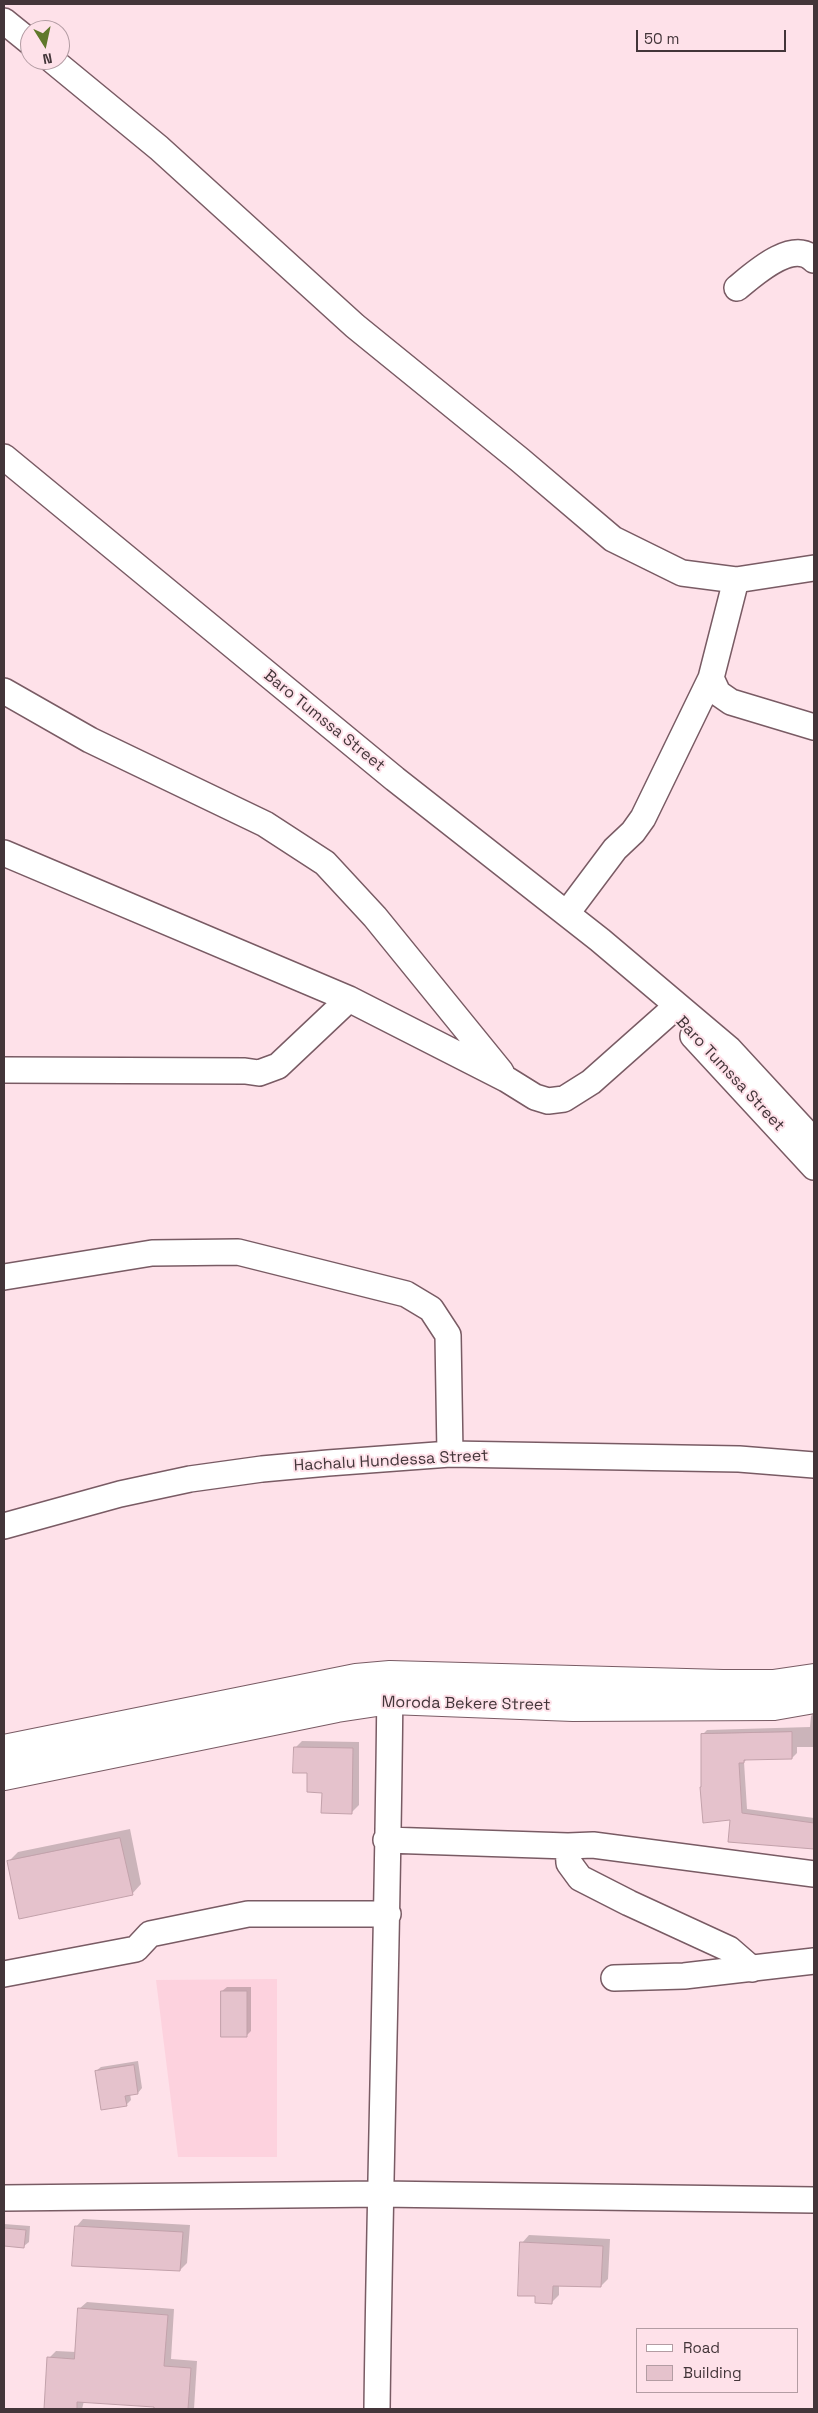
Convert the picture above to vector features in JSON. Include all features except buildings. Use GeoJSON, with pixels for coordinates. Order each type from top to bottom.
{"type":"FeatureCollection","features":[{"type":"Feature","properties":{"kind":"highway","name":"Moroda Bekere Street"},"geometry":{"type":"LineString","coordinates":[[773,1695],[814,1678]]}},
{"type":"Feature","properties":{"kind":"highway","name":"Moroda Bekere Street"},"geometry":{"type":"LineString","coordinates":[[4,1749],[334,1682],[574,1707],[773,1695],[814,1699]]}},
{"type":"Feature","properties":{"kind":"highway","name":"Moroda Bekere Street"},"geometry":{"type":"LineString","coordinates":[[4,1776],[327,1710],[390,1687]]}},
{"type":"Feature","properties":{"kind":"street"},"geometry":{"type":"LineString","coordinates":[[4,20],[20,34]]}},
{"type":"Feature","properties":{"kind":"street"},"geometry":{"type":"LineString","coordinates":[[64,70],[159,148],[355,326],[613,539],[682,573],[736,580],[814,568]]}},
{"type":"Feature","properties":{"kind":"street"},"geometry":{"type":"LineString","coordinates":[[737,288],[759,270],[789,253],[811,256],[814,260]]}},
{"type":"Feature","properties":{"kind":"street","name":"Baro Tumssa Street"},"geometry":{"type":"LineString","coordinates":[[4,457],[14,472],[388,773],[567,913],[729,1049],[814,1141]]}},
{"type":"Feature","properties":{"kind":"street"},"geometry":{"type":"LineString","coordinates":[[567,913],[615,849],[633,832],[643,818],[711,678],[736,580]]}},
{"type":"Feature","properties":{"kind":"street"},"geometry":{"type":"LineString","coordinates":[[711,678],[718,693],[731,702],[814,727]]}},
{"type":"Feature","properties":{"kind":"street"},"geometry":{"type":"LineString","coordinates":[[4,692],[90,740],[265,824],[325,864],[375,917],[506,1079]]}},
{"type":"Feature","properties":{"kind":"street"},"geometry":{"type":"LineString","coordinates":[[4,853],[348,999],[506,1079],[535,1098],[548,1100],[564,1099],[591,1082],[671,1011]]}},
{"type":"Feature","properties":{"kind":"street","name":"Baro Tumssa Street"},"geometry":{"type":"LineString","coordinates":[[647,980],[671,1011],[814,1167]]}},
{"type":"Feature","properties":{"kind":"street"},"geometry":{"type":"LineString","coordinates":[[4,1070],[245,1071],[259,1073],[278,1066],[348,999]]}},
{"type":"Feature","properties":{"kind":"street"},"geometry":{"type":"LineString","coordinates":[[4,1277],[152,1253],[238,1252],[406,1294],[431,1310],[448,1335],[450,1454]]}},
{"type":"Feature","properties":{"kind":"street","name":"Hachalu Hundessa Street"},"geometry":{"type":"LineString","coordinates":[[4,1526],[120,1494],[190,1479],[262,1469],[450,1454],[739,1459],[814,1465]]}},
{"type":"Feature","properties":{"kind":"street"},"geometry":{"type":"LineString","coordinates":[[377,2409],[380,2194],[388,1914],[386,1840],[390,1687]]}},
{"type":"Feature","properties":{"kind":"street"},"geometry":{"type":"LineString","coordinates":[[386,1840],[568,1846],[593,1845],[814,1874]]}},
{"type":"Feature","properties":{"kind":"street"},"geometry":{"type":"LineString","coordinates":[[568,1846],[569,1863],[580,1878],[729,1949],[752,1969]]}},
{"type":"Feature","properties":{"kind":"street"},"geometry":{"type":"LineString","coordinates":[[4,1974],[136,1950],[150,1934],[248,1914],[388,1914]]}},
{"type":"Feature","properties":{"kind":"street"},"geometry":{"type":"LineString","coordinates":[[614,1978],[684,1976],[814,1961]]}},
{"type":"Feature","properties":{"kind":"street"},"geometry":{"type":"LineString","coordinates":[[4,2198],[380,2194],[814,2200]]}},
{"type":"Feature","properties":{"kind":"shaded area"},"geometry":{"type":"Polygon","coordinates":[[[277,1979],[277,2157],[178,2157],[156,1980],[277,1979]]]}}]}
